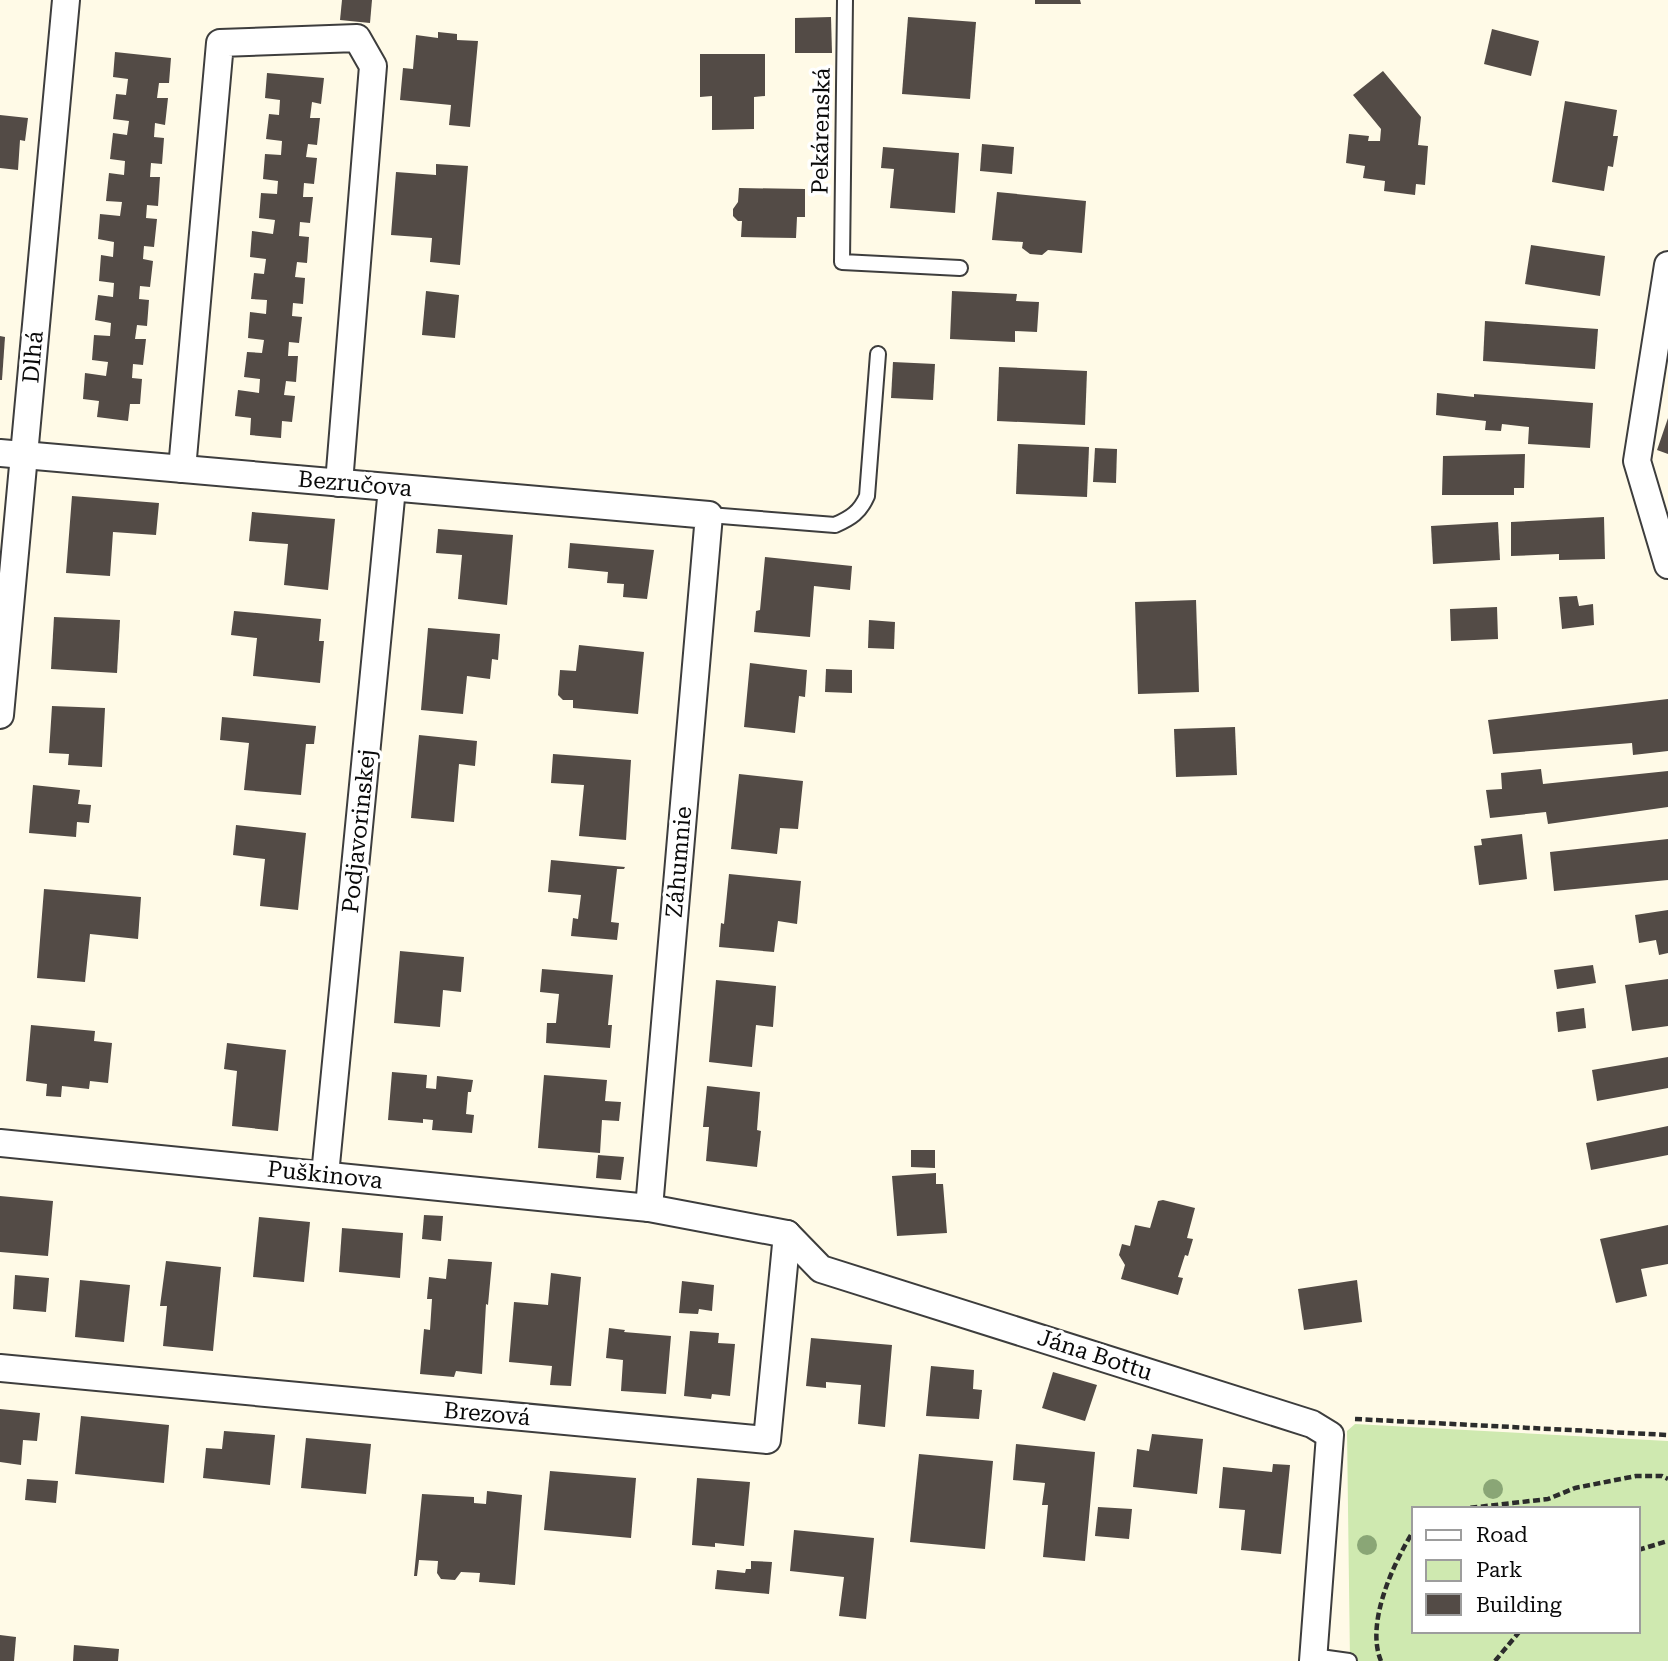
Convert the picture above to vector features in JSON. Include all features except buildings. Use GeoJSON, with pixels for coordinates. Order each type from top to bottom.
{"type":"FeatureCollection","features":[{"type":"Feature","properties":{"kind":"street","name":"Dlhá"},"geometry":{"type":"LineString","coordinates":[[0,715],[12,454],[66,0]]}},
{"type":"Feature","properties":{"kind":"street"},"geometry":{"type":"LineString","coordinates":[[182,469],[220,43],[357,38],[373,66],[339,483]]}},
{"type":"Feature","properties":{"kind":"street"},"geometry":{"type":"LineString","coordinates":[[1668,265],[1637,461],[1668,565]]}},
{"type":"Feature","properties":{"kind":"street","name":"Bezručova"},"geometry":{"type":"LineString","coordinates":[[12,454],[709,515]]}},
{"type":"Feature","properties":{"kind":"street","name":"Podjavorinskej"},"geometry":{"type":"LineString","coordinates":[[325,1175],[392,488]]}},
{"type":"Feature","properties":{"kind":"street","name":"Záhumnie"},"geometry":{"type":"LineString","coordinates":[[649,1208],[709,515]]}},
{"type":"Feature","properties":{"kind":"street","name":"Puškinova"},"geometry":{"type":"LineString","coordinates":[[0,1143],[649,1208]]}},
{"type":"Feature","properties":{"kind":"street"},"geometry":{"type":"LineString","coordinates":[[649,1208],[788,1234]]}},
{"type":"Feature","properties":{"kind":"street","name":"Brezová"},"geometry":{"type":"LineString","coordinates":[[0,1368],[767,1440],[788,1234]]}},
{"type":"Feature","properties":{"kind":"street","name":"Jána Bottu"},"geometry":{"type":"LineString","coordinates":[[788,1234],[821,1269],[1312,1424],[1330,1435]]}},
{"type":"Feature","properties":{"kind":"street"},"geometry":{"type":"LineString","coordinates":[[1313,1659],[1330,1435]]}},
{"type":"Feature","properties":{"kind":"lane","name":"Pekárenská"},"geometry":{"type":"LineString","coordinates":[[845,0],[842,262],[960,268]]}},
{"type":"Feature","properties":{"kind":"lane"},"geometry":{"type":"LineString","coordinates":[[709,515],[835,524],[851,518],[863,508],[867,496],[878,354]]}},
{"type":"Feature","properties":{"kind":"lane"},"geometry":{"type":"LineString","coordinates":[[1313,1659],[1349,1661]]}},
{"type":"Feature","properties":{"kind":"path"},"geometry":{"type":"LineString","coordinates":[[1330,1435],[1339,1425],[1358,1417],[1668,1435]]}},
{"type":"Feature","properties":{"kind":"path"},"geometry":{"type":"LineString","coordinates":[[1479,1507],[1536,1501],[1575,1488],[1636,1476],[1662,1476],[1668,1479]]}},
{"type":"Feature","properties":{"kind":"path"},"geometry":{"type":"LineString","coordinates":[[1381,1661],[1376,1637],[1380,1612],[1399,1554],[1412,1533]]}},
{"type":"Feature","properties":{"kind":"path"},"geometry":{"type":"LineString","coordinates":[[1640,1549],[1668,1541]]}},
{"type":"Feature","properties":{"kind":"path"},"geometry":{"type":"LineString","coordinates":[[1495,1661],[1518,1633]]}},
{"type":"Feature","properties":{"kind":"green space"},"geometry":{"type":"Polygon","coordinates":[[[1355,1424],[1668,1441],[1668,1661],[1350,1661],[1347,1431],[1355,1424]]]}}]}
